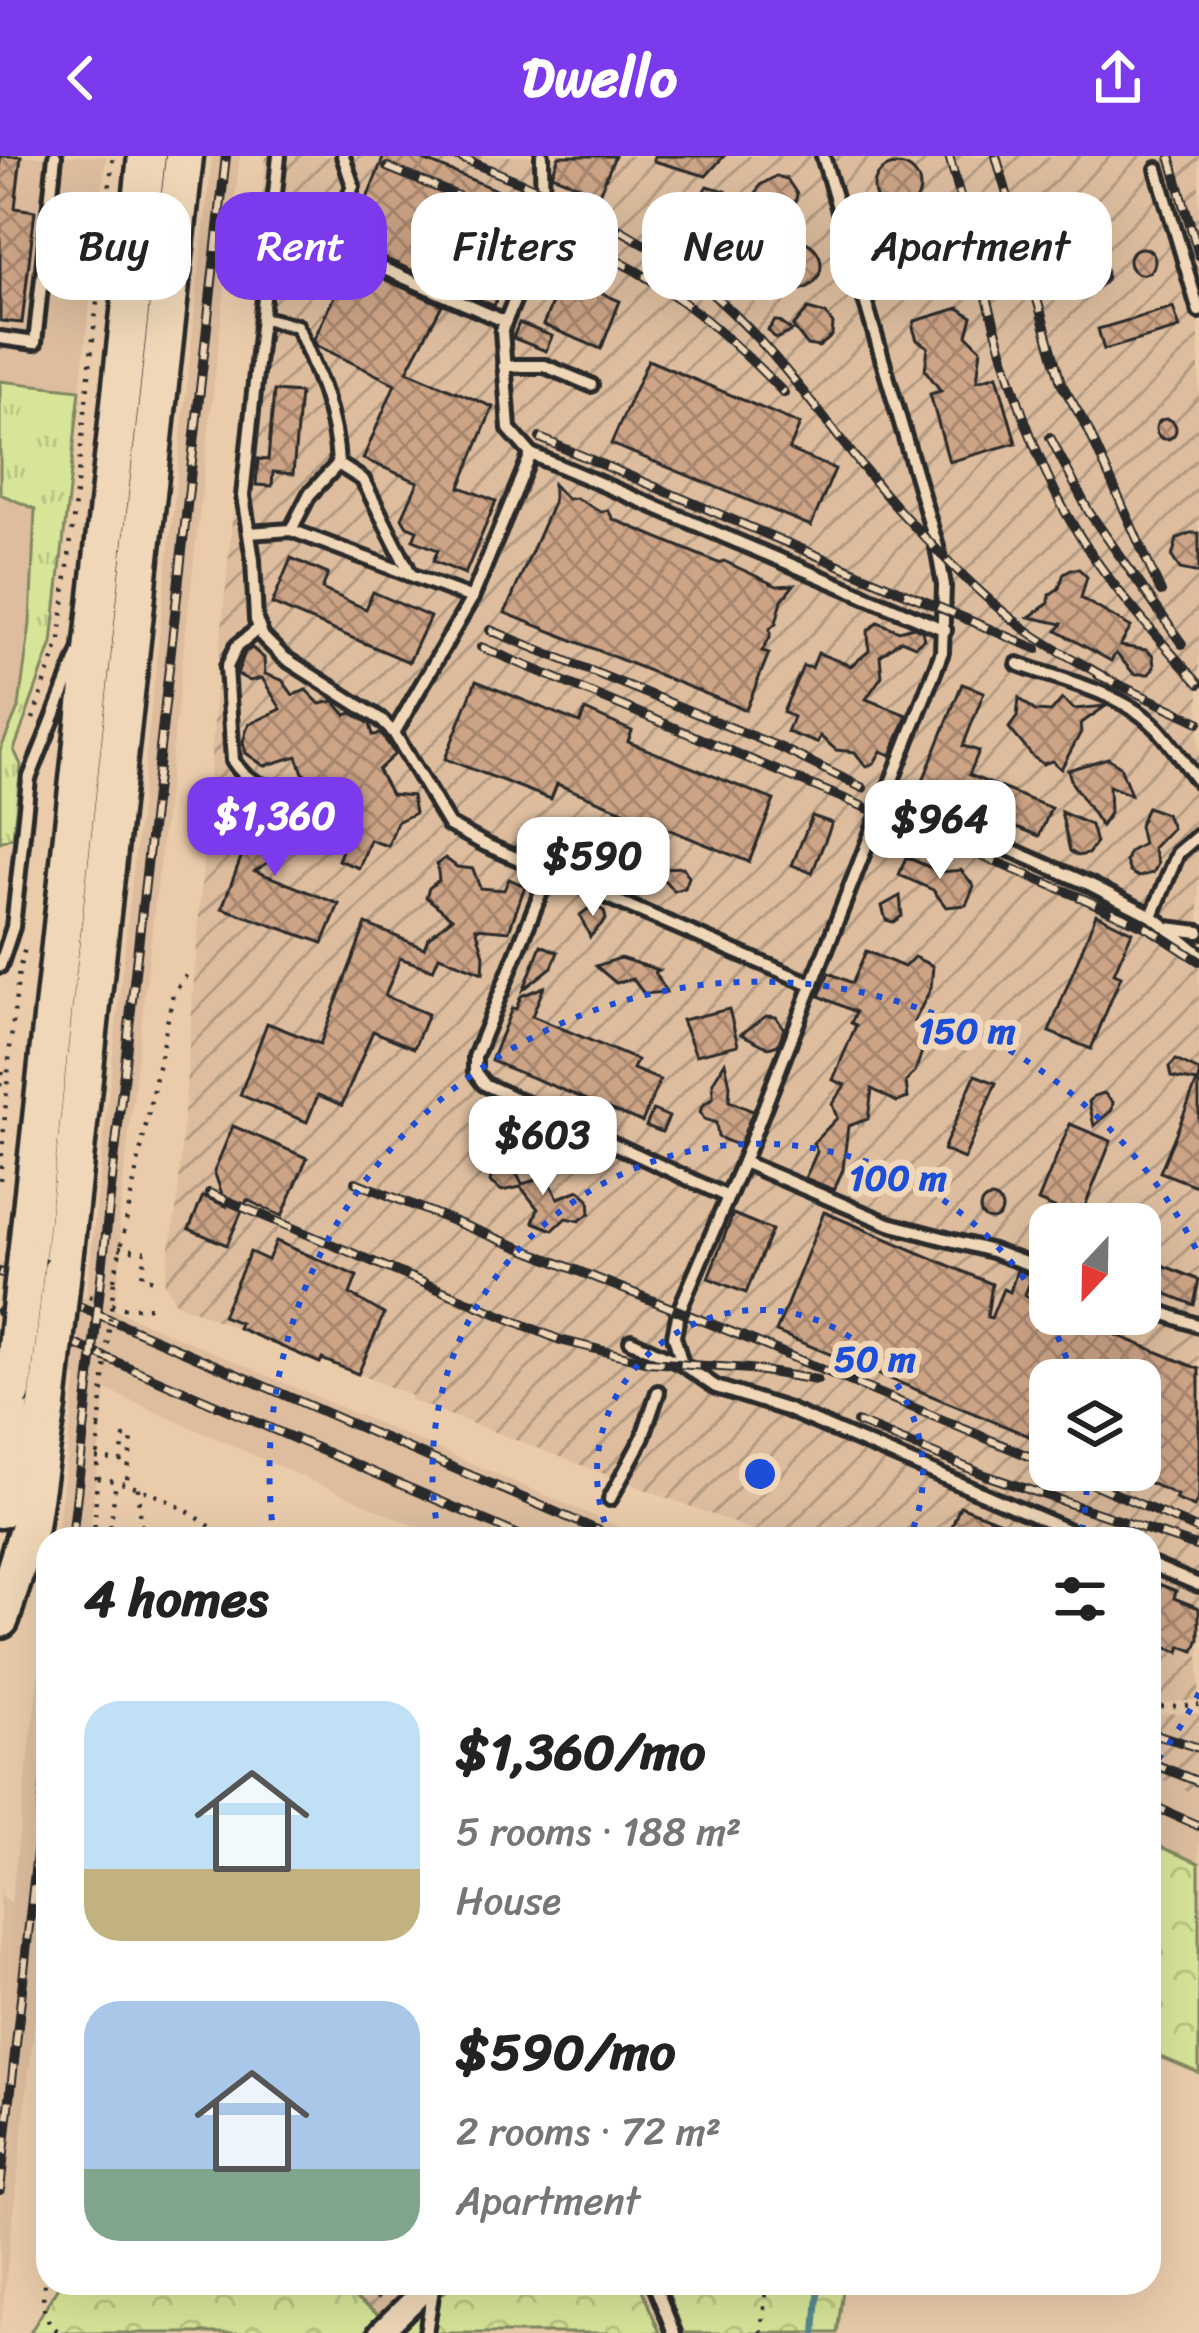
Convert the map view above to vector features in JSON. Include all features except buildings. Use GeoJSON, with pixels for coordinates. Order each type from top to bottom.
{"type":"FeatureCollection","features":[{"type":"Feature","properties":{"kind":"main road"},"geometry":{"type":"LineString","coordinates":[[0,1509],[147,156]]}},
{"type":"Feature","properties":{"kind":"main road"},"geometry":{"type":"LineString","coordinates":[[0,1619],[28,1526],[47,1406],[184,156]]}},
{"type":"Feature","properties":{"kind":"street"},"geometry":{"type":"LineString","coordinates":[[380,2333],[419,2295]]}},
{"type":"Feature","properties":{"kind":"lane"},"geometry":{"type":"LineString","coordinates":[[0,338],[35,343],[55,156]]}},
{"type":"Feature","properties":{"kind":"lane"},"geometry":{"type":"LineString","coordinates":[[275,192],[279,156]]}},
{"type":"Feature","properties":{"kind":"lane"},"geometry":{"type":"LineString","coordinates":[[343,156],[353,186],[351,192]]}},
{"type":"Feature","properties":{"kind":"lane"},"geometry":{"type":"LineString","coordinates":[[542,156],[543,231],[504,321],[509,429],[530,454],[945,630]]}},
{"type":"Feature","properties":{"kind":"lane"},"geometry":{"type":"LineString","coordinates":[[682,1364],[674,1336],[679,1311],[743,1162],[935,676],[945,630],[937,547],[823,156]]}},
{"type":"Feature","properties":{"kind":"lane"},"geometry":{"type":"LineString","coordinates":[[1156,169],[1199,310]]}},
{"type":"Feature","properties":{"kind":"lane"},"geometry":{"type":"LineString","coordinates":[[387,270],[504,321]]}},
{"type":"Feature","properties":{"kind":"lane"},"geometry":{"type":"LineString","coordinates":[[265,300],[243,496],[259,628],[283,657],[380,718],[394,733],[449,825],[813,986]]}},
{"type":"Feature","properties":{"kind":"lane"},"geometry":{"type":"LineString","coordinates":[[263,318],[297,326],[318,372],[337,434],[338,464],[309,495],[291,530]]}},
{"type":"Feature","properties":{"kind":"lane"},"geometry":{"type":"LineString","coordinates":[[504,366],[545,366],[591,385]]}},
{"type":"Feature","properties":{"kind":"lane"},"geometry":{"type":"LineString","coordinates":[[394,733],[472,598],[530,454]]}},
{"type":"Feature","properties":{"kind":"lane"},"geometry":{"type":"LineString","coordinates":[[338,464],[362,481],[411,575]]}},
{"type":"Feature","properties":{"kind":"lane"},"geometry":{"type":"LineString","coordinates":[[249,533],[291,530],[472,598]]}},
{"type":"Feature","properties":{"kind":"lane"},"geometry":{"type":"LineString","coordinates":[[0,966],[13,927],[28,779],[98,606]]}},
{"type":"Feature","properties":{"kind":"lane"},"geometry":{"type":"LineString","coordinates":[[259,628],[237,646],[227,667],[233,761],[254,784],[302,796]]}},
{"type":"Feature","properties":{"kind":"lane"},"geometry":{"type":"LineString","coordinates":[[1018,664],[1139,714],[1156,727],[1199,782]]}},
{"type":"Feature","properties":{"kind":"lane"},"geometry":{"type":"LineString","coordinates":[[888,796],[1091,885],[1152,916],[1199,954]]}},
{"type":"Feature","properties":{"kind":"lane"},"geometry":{"type":"LineString","coordinates":[[1152,916],[1178,853],[1199,835]]}},
{"type":"Feature","properties":{"kind":"lane"},"geometry":{"type":"LineString","coordinates":[[549,872],[475,1057],[475,1072],[484,1084],[728,1197]]}},
{"type":"Feature","properties":{"kind":"lane"},"geometry":{"type":"LineString","coordinates":[[1166,928],[1199,932]]}},
{"type":"Feature","properties":{"kind":"lane"},"geometry":{"type":"LineString","coordinates":[[743,1162],[889,1224],[1029,1264]]}},
{"type":"Feature","properties":{"kind":"lane"},"geometry":{"type":"LineString","coordinates":[[1161,1312],[1199,1326]]}},
{"type":"Feature","properties":{"kind":"lane"},"geometry":{"type":"LineString","coordinates":[[631,1341],[682,1364],[716,1387],[786,1409],[1060,1527]]}},
{"type":"Feature","properties":{"kind":"lane"},"geometry":{"type":"LineString","coordinates":[[610,1499],[641,1439],[658,1392]]}},
{"type":"Feature","properties":{"kind":"lane"},"geometry":{"type":"LineString","coordinates":[[1161,1569],[1199,1585]]}},
{"type":"Feature","properties":{"kind":"lane"},"geometry":{"type":"LineString","coordinates":[[426,2333],[431,2295]]}},
{"type":"Feature","properties":{"kind":"lane"},"geometry":{"type":"LineString","coordinates":[[659,2295],[674,2333]]}},
{"type":"Feature","properties":{"kind":"path"},"geometry":{"type":"LineString","coordinates":[[94,1527],[96,1458],[119,1248],[173,994],[187,974]]}},
{"type":"Feature","properties":{"kind":"path"},"geometry":{"type":"LineString","coordinates":[[0,1086],[3,1070],[11,1071]]}},
{"type":"Feature","properties":{"kind":"path"},"geometry":{"type":"LineString","coordinates":[[119,1248],[146,1252],[142,1277],[155,1280]]}},
{"type":"Feature","properties":{"kind":"path"},"geometry":{"type":"LineString","coordinates":[[96,1458],[121,1461],[124,1437],[132,1438],[127,1483]]}},
{"type":"Feature","properties":{"kind":"path"},"geometry":{"type":"LineString","coordinates":[[98,1478],[127,1483],[209,1527]]}},
{"type":"Feature","properties":{"kind":"path"},"geometry":{"type":"LineString","coordinates":[[110,1527],[116,1481]]}},
{"type":"Feature","properties":{"kind":"path"},"geometry":{"type":"LineString","coordinates":[[138,1488],[142,1527]]}},
{"type":"Feature","properties":{"kind":"path"},"geometry":{"type":"LineString","coordinates":[[1161,1707],[1199,1706]]}},
{"type":"Feature","properties":{"kind":"path"},"geometry":{"type":"LineString","coordinates":[[43,2295],[51,2326],[61,2333]]}},
{"type":"Feature","properties":{"kind":"path"},"geometry":{"type":"LineString","coordinates":[[373,2295],[399,2314]]}},
{"type":"Feature","properties":{"kind":"path"},"geometry":{"type":"LineString","coordinates":[[761,2333],[766,2295]]}},
{"type":"Feature","properties":{"kind":"shaded area"},"geometry":{"type":"Polygon","coordinates":[[[0,156],[106,156],[102,192],[36,192],[36,300],[90,300],[52,643],[14,750],[21,765],[13,837],[0,842],[0,156]]]}},
{"type":"Feature","properties":{"kind":"shaded area"},"geometry":{"type":"Polygon","coordinates":[[[212,156],[240,156],[236,192],[215,192],[215,300],[224,300],[119,1221],[122,1244],[115,1310],[619,1527],[417,1527],[106,1390],[90,1527],[58,1527],[77,1378],[0,1343],[0,1261],[86,1298],[212,156]]]}},
{"type":"Feature","properties":{"kind":"shaded area"},"geometry":{"type":"Polygon","coordinates":[[[266,156],[1199,156],[1199,1700],[1161,1703],[1161,1527],[742,1527],[410,1400],[411,1396],[323,1359],[320,1363],[176,1303],[164,1284],[177,1205],[216,692],[253,300],[387,300],[387,192],[263,192],[266,156]]]}},
{"type":"Feature","properties":{"kind":"shaded area"},"geometry":{"type":"Polygon","coordinates":[[[36,1696],[36,2010],[0,2333],[0,1880],[1,1895],[11,1903],[36,1696]]]}},
{"type":"Feature","properties":{"kind":"shaded area"},"geometry":{"type":"Polygon","coordinates":[[[1199,1713],[1199,1796],[1161,1780],[1161,1714],[1199,1713]]]}},
{"type":"Feature","properties":{"kind":"shaded area"},"geometry":{"type":"Polygon","coordinates":[[[1161,1780],[1199,1796],[1199,1863],[1161,1847],[1161,1780]]]}},
{"type":"Feature","properties":{"kind":"shaded area"},"geometry":{"type":"Polygon","coordinates":[[[350,2295],[407,2295],[386,2320],[350,2295]]]}},
{"type":"Feature","properties":{"kind":"green space"},"geometry":{"type":"Polygon","coordinates":[[[0,381],[80,390],[52,643],[14,750],[21,765],[13,837],[0,842],[0,751],[19,706],[30,624],[35,509],[0,494],[0,381]]]}},
{"type":"Feature","properties":{"kind":"green space"},"geometry":{"type":"Polygon","coordinates":[[[1161,1847],[1199,1863],[1199,2073],[1161,2057],[1161,1847]]]}},
{"type":"Feature","properties":{"kind":"green space"},"geometry":{"type":"Polygon","coordinates":[[[53,2295],[350,2295],[386,2320],[439,2295],[644,2295],[660,2333],[30,2333],[53,2295]]]}},
{"type":"Feature","properties":{"kind":"green space"},"geometry":{"type":"Polygon","coordinates":[[[669,2295],[842,2295],[837,2333],[683,2333],[669,2295]]]}},
{"type":"Feature","properties":{"kind":"waterway"},"geometry":{"type":"LineString","coordinates":[[815,2333],[818,2295]]}},
{"type":"Feature","properties":{"kind":"railway"},"geometry":{"type":"LineString","coordinates":[[73,1527],[226,156]]}},
{"type":"Feature","properties":{"kind":"railway"},"geometry":{"type":"LineString","coordinates":[[456,156],[612,225],[698,282],[754,334],[898,509],[962,575],[1032,634],[1111,681]]}},
{"type":"Feature","properties":{"kind":"railway"},"geometry":{"type":"LineString","coordinates":[[949,156],[1007,369],[1055,492],[1102,569],[1199,684]]}},
{"type":"Feature","properties":{"kind":"railway"},"geometry":{"type":"LineString","coordinates":[[996,156],[1061,383],[1088,429],[1161,592]]}},
{"type":"Feature","properties":{"kind":"railway"},"geometry":{"type":"LineString","coordinates":[[1170,156],[1199,255]]}},
{"type":"Feature","properties":{"kind":"railway"},"geometry":{"type":"LineString","coordinates":[[387,167],[448,192]]}},
{"type":"Feature","properties":{"kind":"railway"},"geometry":{"type":"LineString","coordinates":[[618,262],[704,318],[784,393]]}},
{"type":"Feature","properties":{"kind":"railway"},"geometry":{"type":"LineString","coordinates":[[1050,437],[1089,512],[1182,644]]}},
{"type":"Feature","properties":{"kind":"railway"},"geometry":{"type":"LineString","coordinates":[[540,438],[1037,649]]}},
{"type":"Feature","properties":{"kind":"railway"},"geometry":{"type":"LineString","coordinates":[[490,630],[779,747],[863,788]]}},
{"type":"Feature","properties":{"kind":"railway"},"geometry":{"type":"LineString","coordinates":[[481,647],[1082,898],[1150,929],[1199,961]]}},
{"type":"Feature","properties":{"kind":"railway"},"geometry":{"type":"LineString","coordinates":[[1098,675],[1199,722]]}},
{"type":"Feature","properties":{"kind":"railway"},"geometry":{"type":"LineString","coordinates":[[355,1182],[1029,1456]]}},
{"type":"Feature","properties":{"kind":"railway"},"geometry":{"type":"LineString","coordinates":[[209,1193],[560,1340],[648,1362],[750,1369],[817,1380]]}},
{"type":"Feature","properties":{"kind":"railway"},"geometry":{"type":"LineString","coordinates":[[0,1272],[590,1527]]}},
{"type":"Feature","properties":{"kind":"railway"},"geometry":{"type":"LineString","coordinates":[[0,1312],[500,1527]]}},
{"type":"Feature","properties":{"kind":"railway"},"geometry":{"type":"LineString","coordinates":[[857,1422],[985,1475],[1140,1527]]}},
{"type":"Feature","properties":{"kind":"railway"},"geometry":{"type":"LineString","coordinates":[[1109,1491],[1199,1530]]}},
{"type":"Feature","properties":{"kind":"railway"},"geometry":{"type":"LineString","coordinates":[[1161,1534],[1199,1547]]}},
{"type":"Feature","properties":{"kind":"railway"},"geometry":{"type":"LineString","coordinates":[[1161,1736],[1199,1748]]}},
{"type":"Feature","properties":{"kind":"railway"},"geometry":{"type":"LineString","coordinates":[[1161,1767],[1199,1782]]}},
{"type":"Feature","properties":{"kind":"railway"},"geometry":{"type":"LineString","coordinates":[[1161,1809],[1199,1826]]}},
{"type":"Feature","properties":{"kind":"railway"},"geometry":{"type":"LineString","coordinates":[[0,2190],[36,1862]]}}]}
